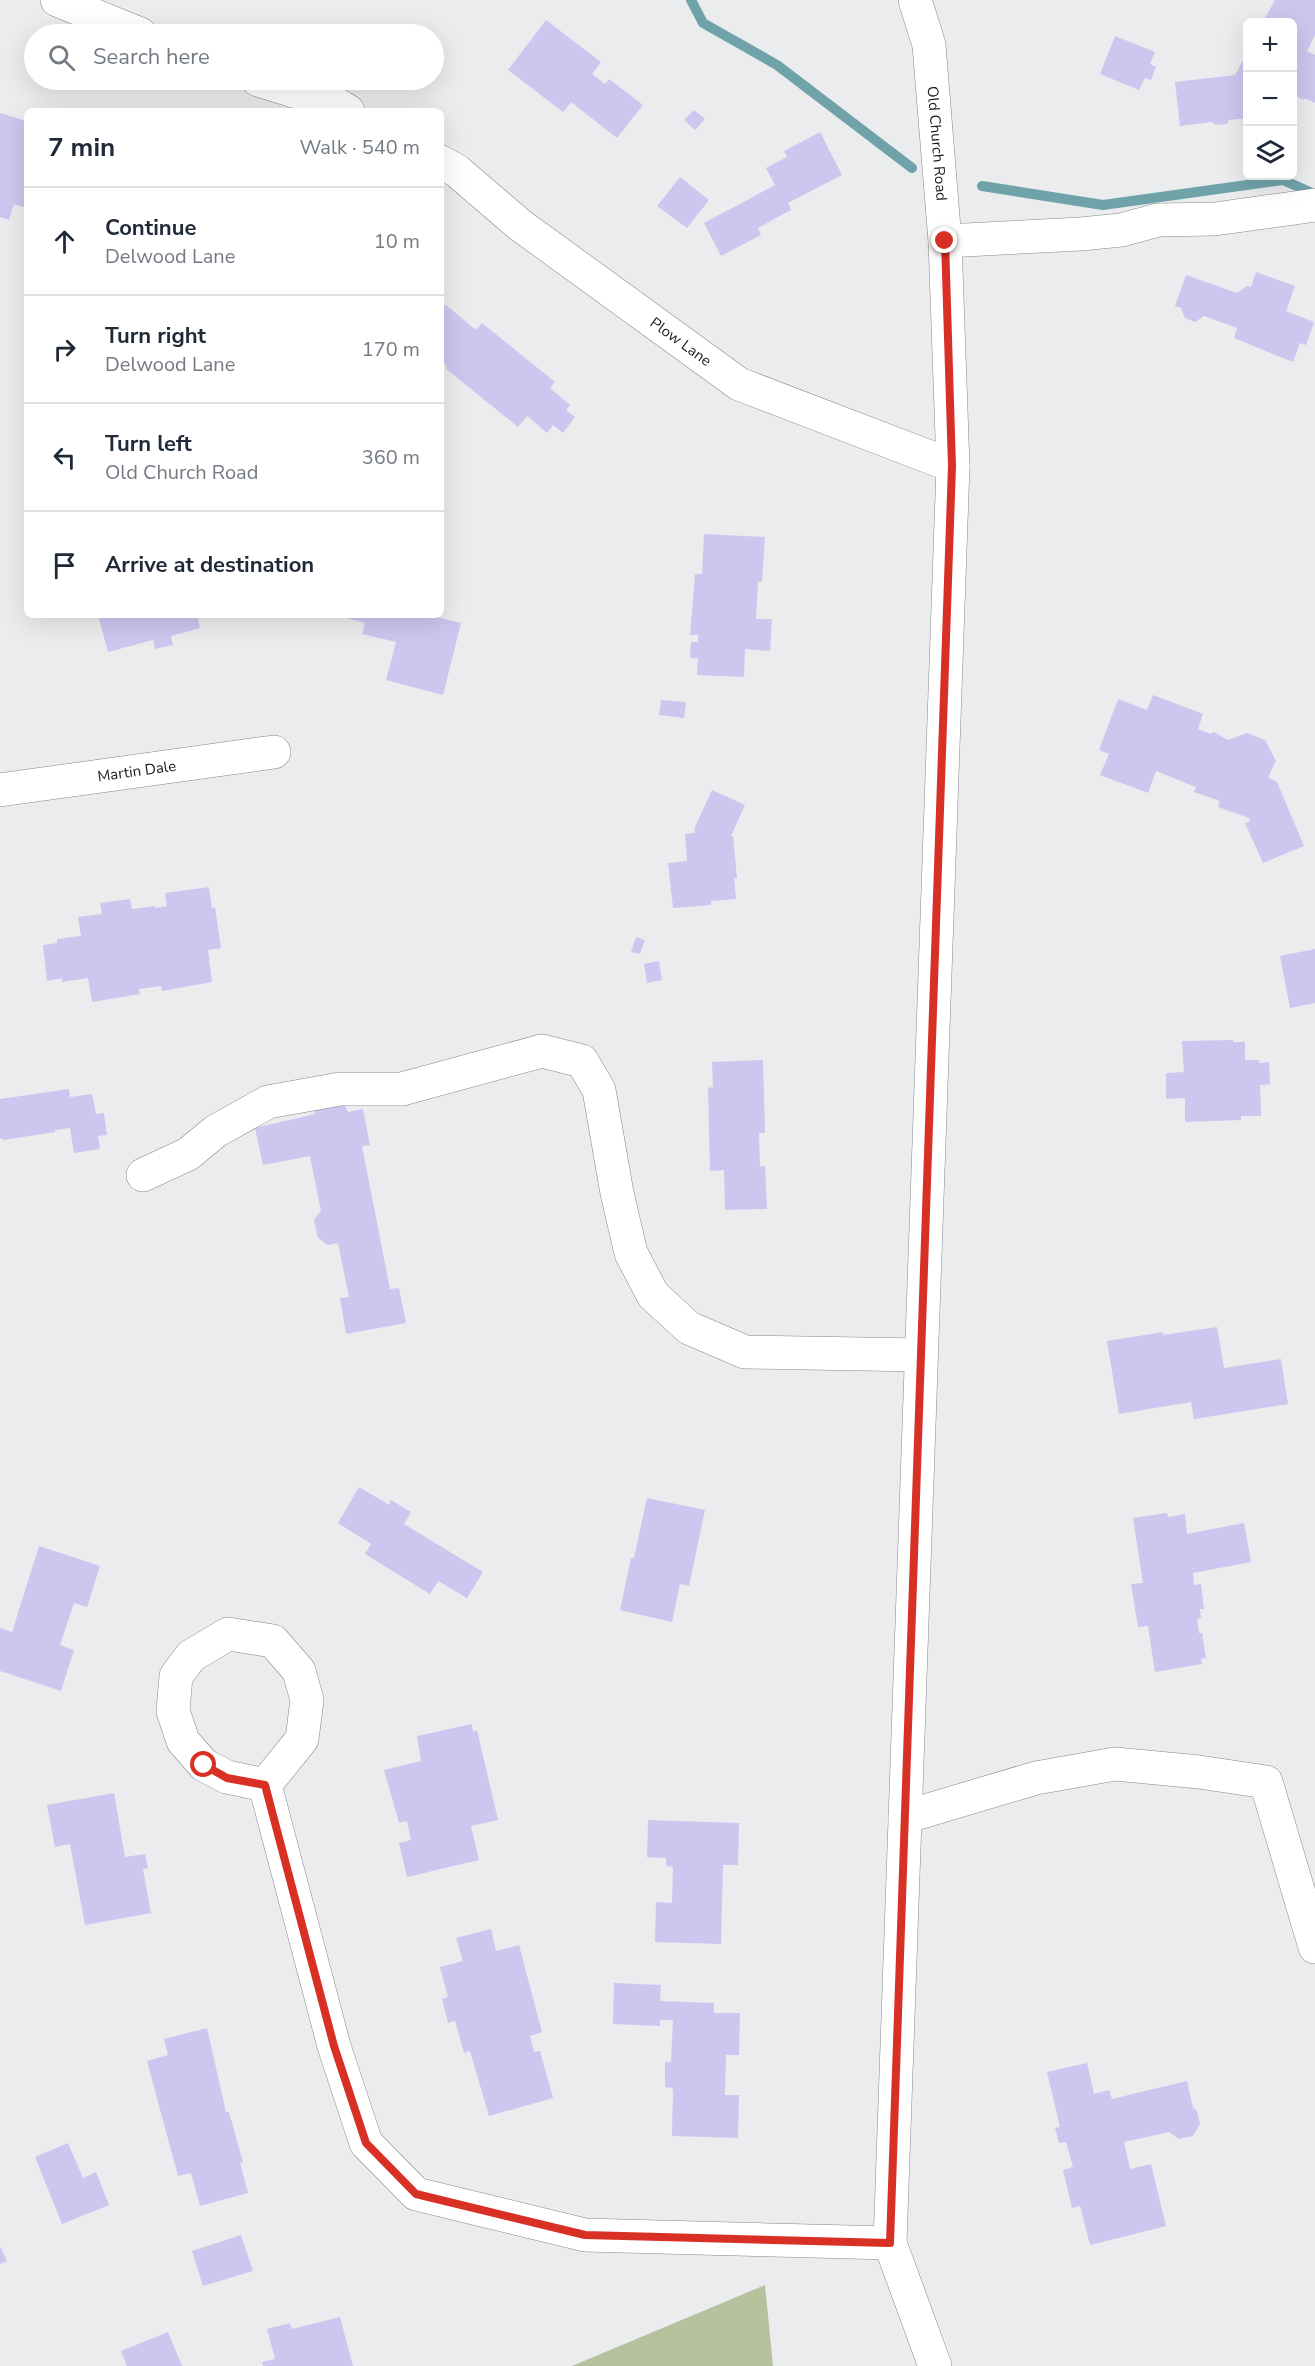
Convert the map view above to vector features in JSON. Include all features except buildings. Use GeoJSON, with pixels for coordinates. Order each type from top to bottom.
{"type":"FeatureCollection","features":[{"type":"Feature","properties":{"kind":"street"},"geometry":{"type":"LineString","coordinates":[[57,0],[116,24]]}},
{"type":"Feature","properties":{"kind":"street","name":"Old Church Road"},"geometry":{"type":"LineString","coordinates":[[915,0],[929,45],[945,241],[952,466],[890,2243],[935,2366]]}},
{"type":"Feature","properties":{"kind":"street"},"geometry":{"type":"LineString","coordinates":[[290,90],[343,108]]}},
{"type":"Feature","properties":{"kind":"street","name":"Plow Lane"},"geometry":{"type":"LineString","coordinates":[[444,164],[457,171],[529,232],[739,384],[952,466]]}},
{"type":"Feature","properties":{"kind":"street"},"geometry":{"type":"LineString","coordinates":[[945,241],[1082,234],[1121,230],[1158,220],[1215,219],[1315,205]]}},
{"type":"Feature","properties":{"kind":"street","name":"Martin Dale"},"geometry":{"type":"LineString","coordinates":[[0,790],[274,752]]}},
{"type":"Feature","properties":{"kind":"street"},"geometry":{"type":"LineString","coordinates":[[143,1175],[188,1154],[216,1131],[268,1102],[340,1089],[402,1089],[542,1051],[582,1062],[599,1090],[617,1193],[631,1253],[654,1295],[689,1328],[745,1352],[921,1354]]}},
{"type":"Feature","properties":{"kind":"street"},"geometry":{"type":"LineString","coordinates":[[228,1634],[273,1641],[299,1671],[307,1700],[302,1739],[265,1785],[227,1778],[204,1765],[183,1741],[173,1711],[177,1676],[191,1656],[228,1634]]}},
{"type":"Feature","properties":{"kind":"street"},"geometry":{"type":"LineString","coordinates":[[905,1817],[1036,1778],[1115,1764],[1199,1772],[1266,1782],[1315,1947]]}},
{"type":"Feature","properties":{"kind":"street"},"geometry":{"type":"LineString","coordinates":[[265,1785],[334,2046],[366,2143],[416,2194],[585,2235],[890,2243]]}},
{"type":"Feature","properties":{"kind":"green space"},"geometry":{"type":"Polygon","coordinates":[[[765,2285],[773,2366],[572,2366],[765,2285]]]}},
{"type":"Feature","properties":{"kind":"waterway"},"geometry":{"type":"LineString","coordinates":[[691,0],[703,23],[777,65],[912,168]]}},
{"type":"Feature","properties":{"kind":"waterway"},"geometry":{"type":"LineString","coordinates":[[982,186],[1103,205],[1283,180],[1310,192]]}},
{"type":"Feature","properties":{"kind":"route"},"geometry":{"type":"LineString","coordinates":[[204,1765],[227,1778],[265,1785],[334,2046],[366,2143],[416,2194],[585,2235],[890,2243],[952,466],[945,241]]}}]}
